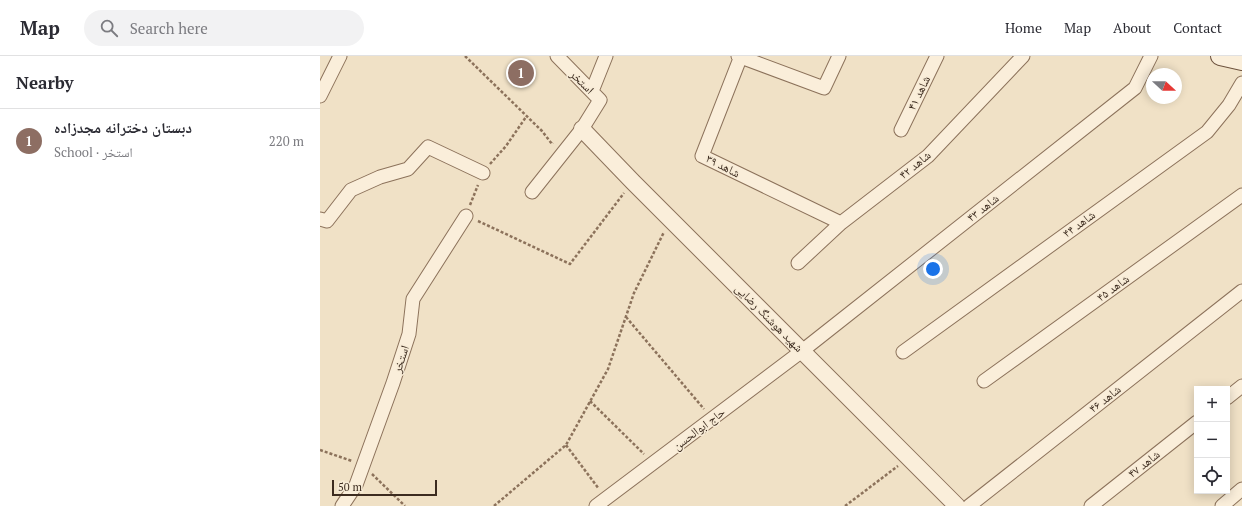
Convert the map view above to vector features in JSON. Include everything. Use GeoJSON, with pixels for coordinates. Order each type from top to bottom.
{"type":"FeatureCollection","features":[{"type":"Feature","properties":{"kind":"main road"},"geometry":{"type":"LineString","coordinates":[[1220,56],[1242,61]]}},
{"type":"Feature","properties":{"kind":"street"},"geometry":{"type":"LineString","coordinates":[[320,96],[340,56]]}},
{"type":"Feature","properties":{"kind":"street","name":"استخر"},"geometry":{"type":"LineString","coordinates":[[557,56],[600,100],[582,129]]}},
{"type":"Feature","properties":{"kind":"street"},"geometry":{"type":"LineString","coordinates":[[592,91],[606,56]]}},
{"type":"Feature","properties":{"kind":"street"},"geometry":{"type":"LineString","coordinates":[[740,56],[824,88],[839,56]]}},
{"type":"Feature","properties":{"kind":"street","name":"شاهد ۳۹"},"geometry":{"type":"LineString","coordinates":[[740,56],[702,156],[841,223]]}},
{"type":"Feature","properties":{"kind":"street","name":"شاهد ۴۱"},"geometry":{"type":"LineString","coordinates":[[900,130],[937,56]]}},
{"type":"Feature","properties":{"kind":"street","name":"شاهد ۴۲"},"geometry":{"type":"LineString","coordinates":[[798,263],[841,223],[928,156],[1023,56]]}},
{"type":"Feature","properties":{"kind":"street","name":"شاهد ۴۳"},"geometry":{"type":"LineString","coordinates":[[802,351],[1135,88],[1151,56]]}},
{"type":"Feature","properties":{"kind":"street","name":"شاهد ۴۴"},"geometry":{"type":"LineString","coordinates":[[903,352],[1206,132],[1229,105],[1242,83]]}},
{"type":"Feature","properties":{"kind":"street"},"geometry":{"type":"LineString","coordinates":[[532,192],[582,129]]}},
{"type":"Feature","properties":{"kind":"street","name":"شهید هوشنگ رضایی"},"geometry":{"type":"LineString","coordinates":[[582,129],[632,182],[957,506]]}},
{"type":"Feature","properties":{"kind":"street"},"geometry":{"type":"LineString","coordinates":[[320,219],[327,221],[351,190],[380,177],[408,168],[428,147],[483,173]]}},
{"type":"Feature","properties":{"kind":"street","name":"شاهد ۴۵"},"geometry":{"type":"LineString","coordinates":[[984,381],[1242,195]]}},
{"type":"Feature","properties":{"kind":"street","name":"استخر"},"geometry":{"type":"LineString","coordinates":[[342,506],[356,486],[410,334],[413,299],[466,216]]}},
{"type":"Feature","properties":{"kind":"street","name":"شاهد ۴۶"},"geometry":{"type":"LineString","coordinates":[[969,506],[1242,291]]}},
{"type":"Feature","properties":{"kind":"street","name":"حاج ابوالحسن"},"geometry":{"type":"LineString","coordinates":[[601,502],[802,351]]}},
{"type":"Feature","properties":{"kind":"street"},"geometry":{"type":"LineString","coordinates":[[1230,396],[1242,386]]}},
{"type":"Feature","properties":{"kind":"street","name":"شاهد ۴۷"},"geometry":{"type":"LineString","coordinates":[[1091,506],[1194,424]]}},
{"type":"Feature","properties":{"kind":"street"},"geometry":{"type":"LineString","coordinates":[[1222,506],[1242,490]]}},
{"type":"Feature","properties":{"kind":"path"},"geometry":{"type":"LineString","coordinates":[[465,56],[542,131],[552,144],[557,138]]}},
{"type":"Feature","properties":{"kind":"path"},"geometry":{"type":"LineString","coordinates":[[526,117],[506,146],[483,173],[466,216],[570,264],[632,182]]}},
{"type":"Feature","properties":{"kind":"path"},"geometry":{"type":"LineString","coordinates":[[494,506],[566,445],[608,369],[634,293],[670,219]]}},
{"type":"Feature","properties":{"kind":"path"},"geometry":{"type":"LineString","coordinates":[[626,317],[712,419]]}},
{"type":"Feature","properties":{"kind":"path"},"geometry":{"type":"LineString","coordinates":[[590,401],[653,463]]}},
{"type":"Feature","properties":{"kind":"path"},"geometry":{"type":"LineString","coordinates":[[566,445],[601,502]]}},
{"type":"Feature","properties":{"kind":"path"},"geometry":{"type":"LineString","coordinates":[[320,450],[363,466],[405,506]]}},
{"type":"Feature","properties":{"kind":"path"},"geometry":{"type":"LineString","coordinates":[[845,506],[908,458]]}},
{"type":"Feature","properties":{"kind":"place","name":"دبستان دخترانه مجدزاده"},"geometry":{"type":"Point","coordinates":[521,73]}}]}
